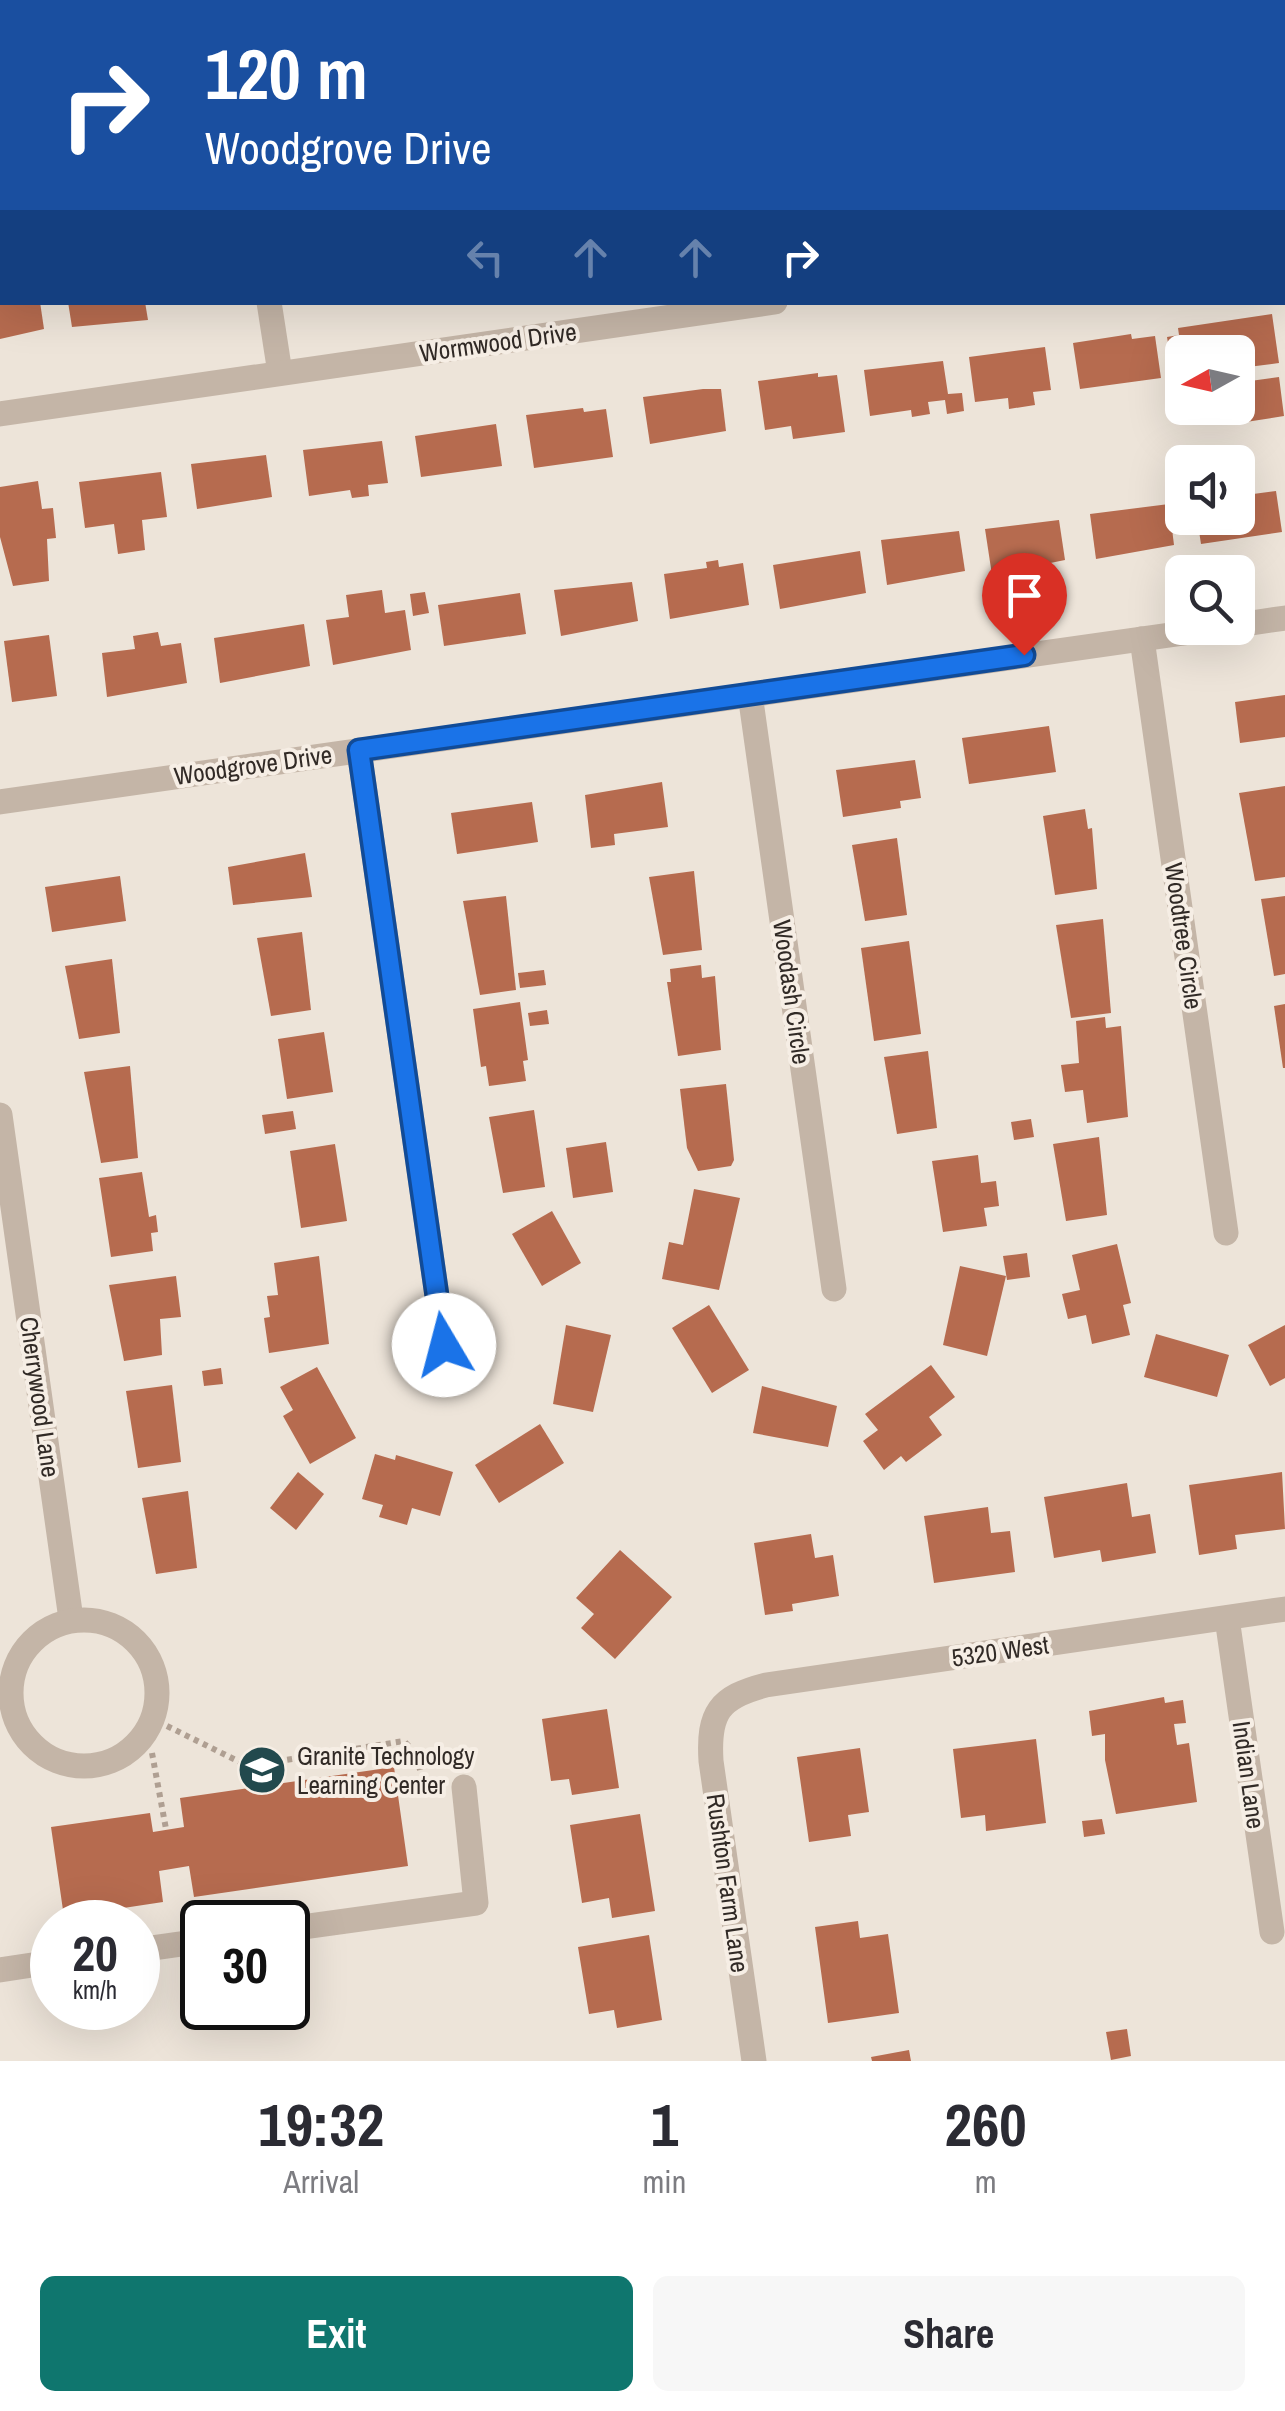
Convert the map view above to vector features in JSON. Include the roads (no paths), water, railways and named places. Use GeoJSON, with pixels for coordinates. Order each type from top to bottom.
{"type":"FeatureCollection","features":[{"type":"Feature","properties":{"kind":"street"},"geometry":{"type":"LineString","coordinates":[[270,305],[280,373]]}},
{"type":"Feature","properties":{"kind":"street","name":"Wormwood Drive"},"geometry":{"type":"LineString","coordinates":[[0,414],[280,373],[652,311],[734,305]]}},
{"type":"Feature","properties":{"kind":"street"},"geometry":{"type":"LineString","coordinates":[[1255,622],[1285,618]]}},
{"type":"Feature","properties":{"kind":"street","name":"Woodgrove Drive"},"geometry":{"type":"LineString","coordinates":[[0,802],[1165,635]]}},
{"type":"Feature","properties":{"kind":"street","name":"Woodtree Circle"},"geometry":{"type":"LineString","coordinates":[[1142,638],[1226,1233]]}},
{"type":"Feature","properties":{"kind":"street","name":"Woodash Circle"},"geometry":{"type":"LineString","coordinates":[[750,694],[834,1290]]}},
{"type":"Feature","properties":{"kind":"street"},"geometry":{"type":"LineString","coordinates":[[359,750],[444,1345]]}},
{"type":"Feature","properties":{"kind":"street","name":"Cherrywood Lane"},"geometry":{"type":"LineString","coordinates":[[0,1116],[71,1619]]}},
{"type":"Feature","properties":{"kind":"street","name":"5320 West"},"geometry":{"type":"LineString","coordinates":[[720,1706],[733,1696],[766,1686],[1285,1609]]}},
{"type":"Feature","properties":{"kind":"street","name":"Indian Lane"},"geometry":{"type":"LineString","coordinates":[[1226,1618],[1272,1932]]}},
{"type":"Feature","properties":{"kind":"street"},"geometry":{"type":"LineString","coordinates":[[71,1619],[99,1620],[122,1629],[141,1646],[154,1667],[158,1692],[154,1717],[142,1739],[124,1756],[100,1765],[76,1766],[51,1759],[32,1744],[5,1700],[20,1656],[34,1638],[71,1619]]}},
{"type":"Feature","properties":{"kind":"street","name":"Rushton Farm Lane"},"geometry":{"type":"LineString","coordinates":[[720,1706],[713,1724],[711,1761],[754,2061]]}},
{"type":"Feature","properties":{"kind":"street"},"geometry":{"type":"LineString","coordinates":[[310,1926],[476,1903],[464,1787]]}},
{"type":"Feature","properties":{"kind":"street"},"geometry":{"type":"LineString","coordinates":[[0,1970],[30,1965]]}},
{"type":"Feature","properties":{"kind":"place","name":"Granite Technology Learning Center"},"geometry":{"type":"Point","coordinates":[262,1770]}}]}
